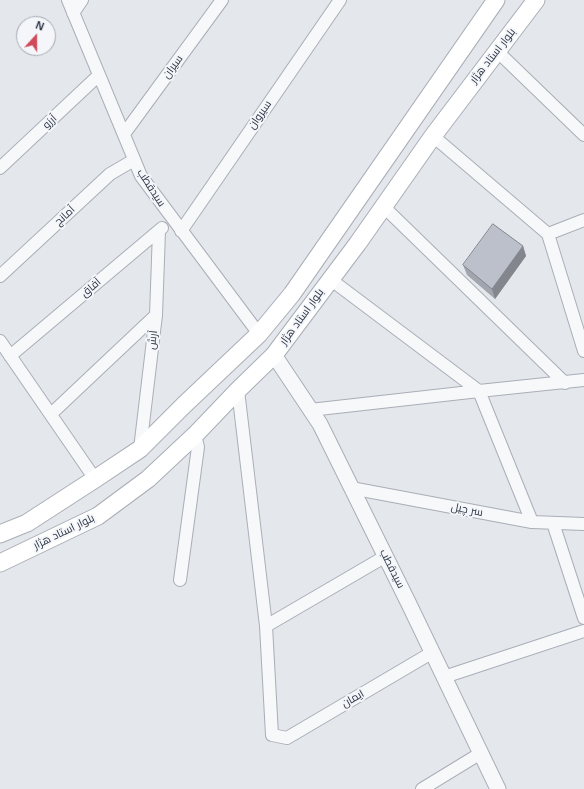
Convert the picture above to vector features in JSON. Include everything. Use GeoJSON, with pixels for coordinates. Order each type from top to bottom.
{"type":"FeatureCollection","features":[{"type":"Feature","properties":{"kind":"main road","name":"بلوار استاد هژار"},"geometry":{"type":"LineString","coordinates":[[0,534],[27,523],[140,449],[259,334],[292,294],[496,0]]}},
{"type":"Feature","properties":{"kind":"main road","name":"بلوار استاد هژار"},"geometry":{"type":"LineString","coordinates":[[0,562],[98,516],[148,478],[195,435],[274,355],[384,207],[433,136],[536,0]]}},
{"type":"Feature","properties":{"kind":"main road"},"geometry":{"type":"LineString","coordinates":[[259,334],[274,355]]}},
{"type":"Feature","properties":{"kind":"street","name":"سیدقطب"},"geometry":{"type":"LineString","coordinates":[[68,0],[141,176],[180,231],[259,334]]}},
{"type":"Feature","properties":{"kind":"street"},"geometry":{"type":"LineString","coordinates":[[73,13],[82,0]]}},
{"type":"Feature","properties":{"kind":"street","name":"سیران"},"geometry":{"type":"LineString","coordinates":[[124,134],[222,0]]}},
{"type":"Feature","properties":{"kind":"street","name":"سیروان"},"geometry":{"type":"LineString","coordinates":[[180,231],[340,0]]}},
{"type":"Feature","properties":{"kind":"street"},"geometry":{"type":"LineString","coordinates":[[497,51],[584,135]]}},
{"type":"Feature","properties":{"kind":"street","name":"آرزو"},"geometry":{"type":"LineString","coordinates":[[0,168],[99,75]]}},
{"type":"Feature","properties":{"kind":"street"},"geometry":{"type":"LineString","coordinates":[[433,136],[548,234],[584,351]]}},
{"type":"Feature","properties":{"kind":"street","name":"آمانج"},"geometry":{"type":"LineString","coordinates":[[0,276],[110,174],[134,160]]}},
{"type":"Feature","properties":{"kind":"street"},"geometry":{"type":"LineString","coordinates":[[384,207],[565,383]]}},
{"type":"Feature","properties":{"kind":"street","name":"آفاق"},"geometry":{"type":"LineString","coordinates":[[10,356],[172,220]]}},
{"type":"Feature","properties":{"kind":"street"},"geometry":{"type":"LineString","coordinates":[[548,234],[584,220]]}},
{"type":"Feature","properties":{"kind":"street","name":"آرش"},"geometry":{"type":"LineString","coordinates":[[140,449],[156,315],[159,231]]}},
{"type":"Feature","properties":{"kind":"street"},"geometry":{"type":"LineString","coordinates":[[330,279],[480,391],[532,522]]}},
{"type":"Feature","properties":{"kind":"street"},"geometry":{"type":"LineString","coordinates":[[51,414],[156,315]]}},
{"type":"Feature","properties":{"kind":"street"},"geometry":{"type":"LineString","coordinates":[[0,341],[95,479]]}},
{"type":"Feature","properties":{"kind":"street","name":"سیدقطب"},"geometry":{"type":"LineString","coordinates":[[274,355],[320,424],[386,556],[498,789]]}},
{"type":"Feature","properties":{"kind":"street"},"geometry":{"type":"LineString","coordinates":[[310,410],[584,380]]}},
{"type":"Feature","properties":{"kind":"street"},"geometry":{"type":"LineString","coordinates":[[238,390],[266,626],[386,556]]}},
{"type":"Feature","properties":{"kind":"street"},"geometry":{"type":"LineString","coordinates":[[180,580],[198,447],[195,435]]}},
{"type":"Feature","properties":{"kind":"street","name":"سر چیل"},"geometry":{"type":"LineString","coordinates":[[351,488],[532,522],[584,524]]}},
{"type":"Feature","properties":{"kind":"street"},"geometry":{"type":"LineString","coordinates":[[553,523],[584,618]]}},
{"type":"Feature","properties":{"kind":"street","name":"ایمان"},"geometry":{"type":"LineString","coordinates":[[266,626],[272,735],[286,738],[432,652]]}},
{"type":"Feature","properties":{"kind":"street"},"geometry":{"type":"LineString","coordinates":[[444,677],[584,631]]}},
{"type":"Feature","properties":{"kind":"street"},"geometry":{"type":"LineString","coordinates":[[422,789],[481,753]]}},
{"type":"Feature","properties":{"kind":"building"},"geometry":{"type":"Polygon","coordinates":[[[493,224],[523,246],[492,289],[463,265],[493,224]]]}}]}
